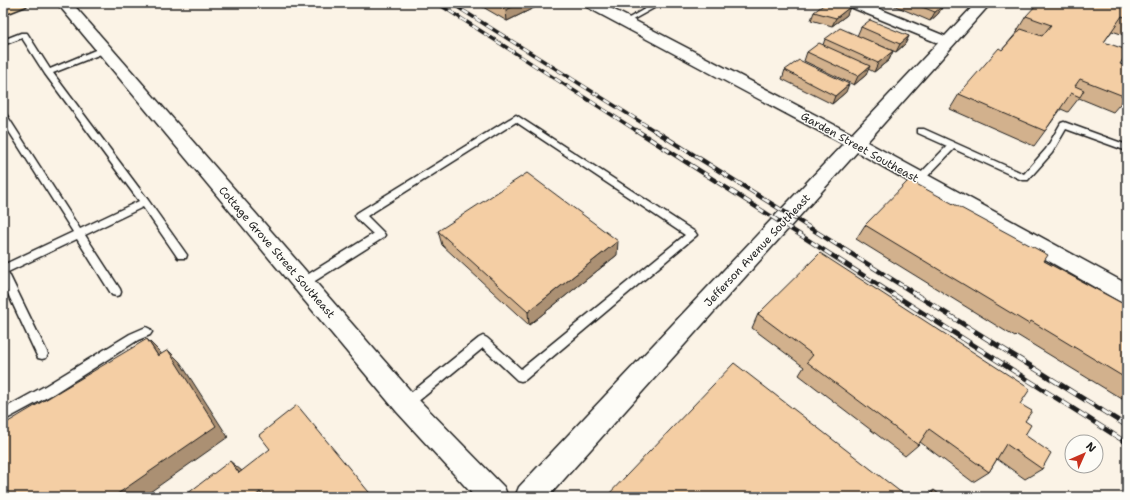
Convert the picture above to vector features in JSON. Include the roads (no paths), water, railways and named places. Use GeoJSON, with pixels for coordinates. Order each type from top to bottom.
{"type":"FeatureCollection","features":[{"type":"Feature","properties":{"kind":"main road"},"geometry":{"type":"LineString","coordinates":[[3,10],[21,3]]}},
{"type":"Feature","properties":{"kind":"street","name":"Cottage Grove Street Southeast"},"geometry":{"type":"LineString","coordinates":[[64,3],[406,404],[494,497]]}},
{"type":"Feature","properties":{"kind":"street","name":"Garden Street Southeast"},"geometry":{"type":"LineString","coordinates":[[590,3],[855,143],[1127,295]]}},
{"type":"Feature","properties":{"kind":"street"},"geometry":{"type":"LineString","coordinates":[[853,3],[948,42]]}},
{"type":"Feature","properties":{"kind":"street","name":"Jefferson Avenue Southeast"},"geometry":{"type":"LineString","coordinates":[[529,497],[984,3]]}},
{"type":"Feature","properties":{"kind":"lane"},"geometry":{"type":"LineString","coordinates":[[626,22],[660,3]]}},
{"type":"Feature","properties":{"kind":"lane"},"geometry":{"type":"LineString","coordinates":[[3,43],[24,35],[48,72],[145,202],[182,255]]}},
{"type":"Feature","properties":{"kind":"lane"},"geometry":{"type":"LineString","coordinates":[[48,72],[104,50]]}},
{"type":"Feature","properties":{"kind":"lane"},"geometry":{"type":"LineString","coordinates":[[3,116],[116,292]]}},
{"type":"Feature","properties":{"kind":"lane"},"geometry":{"type":"LineString","coordinates":[[303,283],[380,235],[360,216],[516,118],[692,235],[521,376],[483,341],[406,404]]}},
{"type":"Feature","properties":{"kind":"lane"},"geometry":{"type":"LineString","coordinates":[[921,131],[1025,178],[1049,151],[1064,125],[1127,148]]}},
{"type":"Feature","properties":{"kind":"lane"},"geometry":{"type":"LineString","coordinates":[[919,180],[953,145]]}},
{"type":"Feature","properties":{"kind":"lane"},"geometry":{"type":"LineString","coordinates":[[42,354],[3,271],[145,202]]}},
{"type":"Feature","properties":{"kind":"lane"},"geometry":{"type":"LineString","coordinates":[[3,415],[49,390],[134,337],[146,332]]}},
{"type":"Feature","properties":{"kind":"railway"},"geometry":{"type":"LineString","coordinates":[[437,3],[637,131]]}},
{"type":"Feature","properties":{"kind":"railway"},"geometry":{"type":"LineString","coordinates":[[451,3],[655,131]]}},
{"type":"Feature","properties":{"kind":"railway"},"geometry":{"type":"LineString","coordinates":[[636,130],[894,295]]}},
{"type":"Feature","properties":{"kind":"railway"},"geometry":{"type":"LineString","coordinates":[[654,130],[917,295]]}},
{"type":"Feature","properties":{"kind":"railway"},"geometry":{"type":"LineString","coordinates":[[893,294],[1127,443]]}},
{"type":"Feature","properties":{"kind":"railway"},"geometry":{"type":"LineString","coordinates":[[915,294],[1127,426]]}}]}
